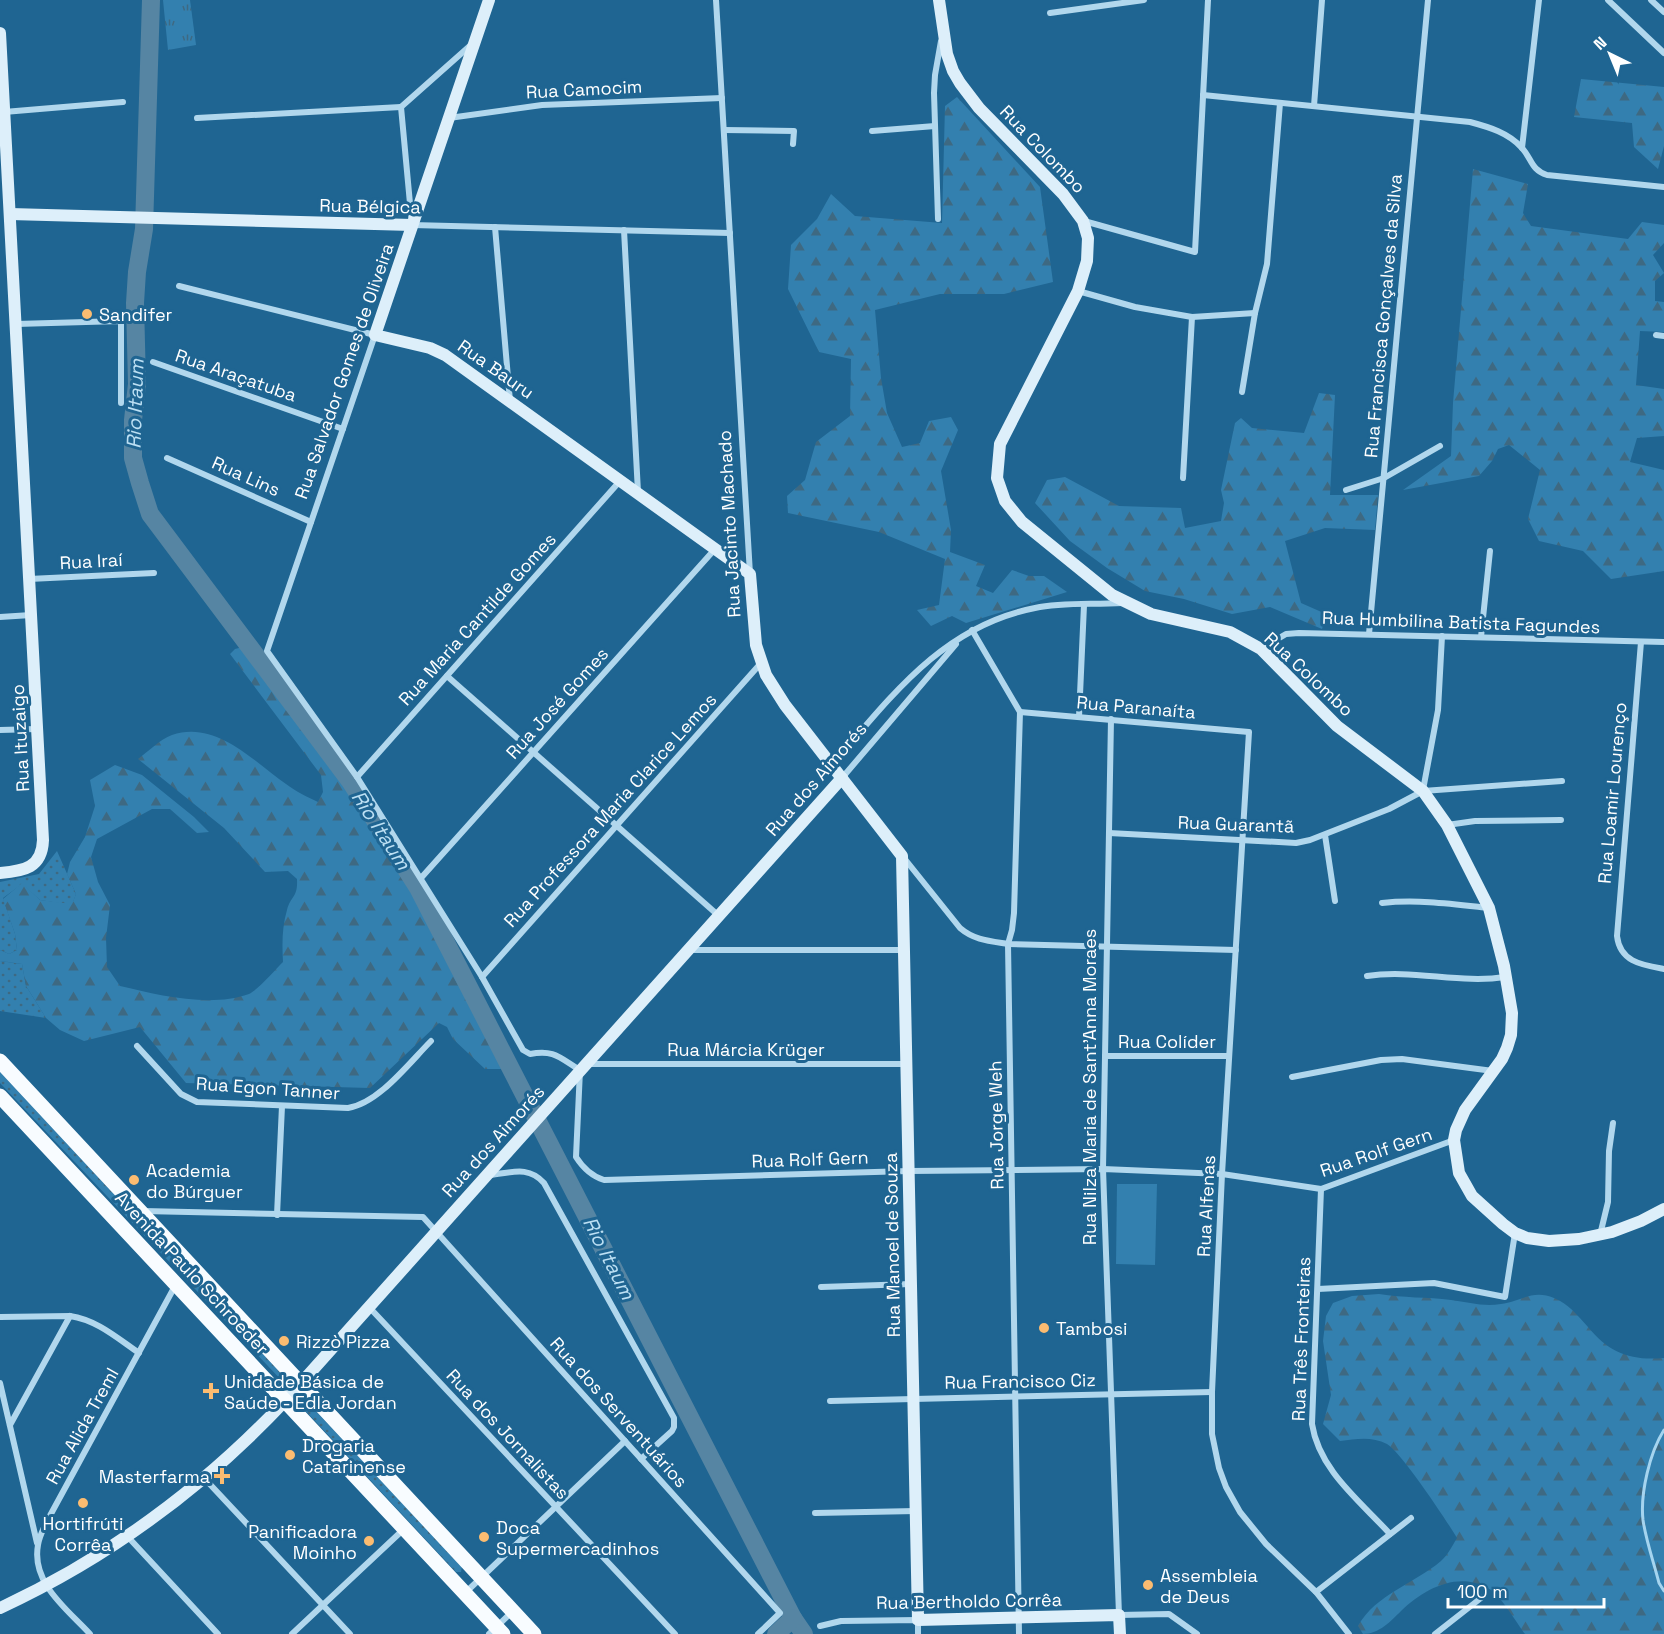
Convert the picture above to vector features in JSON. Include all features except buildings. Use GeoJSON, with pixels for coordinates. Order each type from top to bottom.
{"type":"FeatureCollection","features":[{"type":"Feature","properties":{"kind":"main road","name":"Avenida Paulo Schroeder"},"geometry":{"type":"LineString","coordinates":[[0,1061],[534,1634]]}},
{"type":"Feature","properties":{"kind":"main road","name":"Avenida Paulo Schroeder"},"geometry":{"type":"LineString","coordinates":[[2,1101],[464,1593],[496,1632]]}},
{"type":"Feature","properties":{"kind":"street","name":"Rua Salvador Gomes de Oliveira"},"geometry":{"type":"LineString","coordinates":[[357,777],[267,651],[489,0]]}},
{"type":"Feature","properties":{"kind":"street","name":"Rua Jacinto Machado"},"geometry":{"type":"LineString","coordinates":[[716,0],[750,574],[754,626],[761,663],[766,675],[785,705],[960,928],[969,936],[979,940],[1008,944],[1236,950]]}},
{"type":"Feature","properties":{"kind":"street","name":"Rua Colombo"},"geometry":{"type":"LineString","coordinates":[[939,0],[952,71],[969,96],[1063,194],[1083,221],[1088,238],[1089,250],[1085,275],[1004,433],[998,454],[998,478],[1005,501],[1022,522],[1096,583],[1127,603],[1151,614],[1230,632],[1261,649],[1337,726],[1423,791],[1447,825],[1489,908],[1506,977],[1512,1013],[1511,1035],[1502,1059],[1465,1110],[1454,1140],[1456,1159],[1464,1185],[1482,1206],[1515,1233],[1527,1238],[1549,1241],[1599,1236],[1625,1228],[1664,1209]]}},
{"type":"Feature","properties":{"kind":"street"},"geometry":{"type":"LineString","coordinates":[[1050,13],[1144,0]]}},
{"type":"Feature","properties":{"kind":"street"},"geometry":{"type":"LineString","coordinates":[[1083,221],[1195,252],[1208,0]]}},
{"type":"Feature","properties":{"kind":"street"},"geometry":{"type":"LineString","coordinates":[[1314,106],[1322,0]]}},
{"type":"Feature","properties":{"kind":"street","name":"Rua Francisca Gonçalves da Silva"},"geometry":{"type":"LineString","coordinates":[[1369,634],[1428,0]]}},
{"type":"Feature","properties":{"kind":"street"},"geometry":{"type":"LineString","coordinates":[[1522,148],[1539,0]]}},
{"type":"Feature","properties":{"kind":"street"},"geometry":{"type":"LineString","coordinates":[[1608,0],[1664,53]]}},
{"type":"Feature","properties":{"kind":"street"},"geometry":{"type":"LineString","coordinates":[[1651,0],[1664,12]]}},
{"type":"Feature","properties":{"kind":"street"},"geometry":{"type":"LineString","coordinates":[[938,219],[935,75],[943,31]]}},
{"type":"Feature","properties":{"kind":"street","name":"Rua Ituzaigo"},"geometry":{"type":"LineString","coordinates":[[0,33],[43,852],[39,859],[27,868],[0,873]]}},
{"type":"Feature","properties":{"kind":"street"},"geometry":{"type":"LineString","coordinates":[[197,118],[401,107],[475,41]]}},
{"type":"Feature","properties":{"kind":"street"},"geometry":{"type":"LineString","coordinates":[[1203,96],[1470,122],[1491,128],[1509,138],[1522,148],[1539,172],[1547,175],[1664,187]]}},
{"type":"Feature","properties":{"kind":"street","name":"Rua Camocim"},"geometry":{"type":"LineString","coordinates":[[449,118],[542,105],[722,98]]}},
{"type":"Feature","properties":{"kind":"street"},"geometry":{"type":"LineString","coordinates":[[4,112],[123,102]]}},
{"type":"Feature","properties":{"kind":"street"},"geometry":{"type":"LineString","coordinates":[[1242,392],[1255,314],[1267,264],[1280,103]]}},
{"type":"Feature","properties":{"kind":"street"},"geometry":{"type":"LineString","coordinates":[[401,107],[412,225]]}},
{"type":"Feature","properties":{"kind":"street"},"geometry":{"type":"LineString","coordinates":[[872,130],[935,126]]}},
{"type":"Feature","properties":{"kind":"street"},"geometry":{"type":"LineString","coordinates":[[724,130],[794,131],[793,144]]}},
{"type":"Feature","properties":{"kind":"street","name":"Rua Bélgica"},"geometry":{"type":"LineString","coordinates":[[10,214],[730,233]]}},
{"type":"Feature","properties":{"kind":"street"},"geometry":{"type":"LineString","coordinates":[[495,227],[510,401]]}},
{"type":"Feature","properties":{"kind":"street"},"geometry":{"type":"LineString","coordinates":[[624,230],[638,493]]}},
{"type":"Feature","properties":{"kind":"street","name":"Rua Bauru"},"geometry":{"type":"LineString","coordinates":[[179,285],[438,351],[750,574]]}},
{"type":"Feature","properties":{"kind":"street"},"geometry":{"type":"LineString","coordinates":[[1078,291],[1135,306],[1192,317],[1255,314]]}},
{"type":"Feature","properties":{"kind":"street"},"geometry":{"type":"LineString","coordinates":[[1184,478],[1192,317]]}},
{"type":"Feature","properties":{"kind":"street"},"geometry":{"type":"LineString","coordinates":[[16,324],[121,321],[121,403]]}},
{"type":"Feature","properties":{"kind":"street"},"geometry":{"type":"LineString","coordinates":[[1656,335],[1664,336]]}},
{"type":"Feature","properties":{"kind":"street","name":"Rua Araçatuba"},"geometry":{"type":"LineString","coordinates":[[153,362],[343,429]]}},
{"type":"Feature","properties":{"kind":"street"},"geometry":{"type":"LineString","coordinates":[[1346,490],[1384,478],[1440,446]]}},
{"type":"Feature","properties":{"kind":"street","name":"Rua Lins"},"geometry":{"type":"LineString","coordinates":[[168,458],[311,522]]}},
{"type":"Feature","properties":{"kind":"street","name":"Rua Maria Cantilde Gomes"},"geometry":{"type":"LineString","coordinates":[[357,777],[620,480]]}},
{"type":"Feature","properties":{"kind":"street","name":"Rua José Gomes"},"geometry":{"type":"LineString","coordinates":[[421,878],[715,549]]}},
{"type":"Feature","properties":{"kind":"street"},"geometry":{"type":"LineString","coordinates":[[1481,637],[1490,550]]}},
{"type":"Feature","properties":{"kind":"street","name":"Rua Iraí"},"geometry":{"type":"LineString","coordinates":[[29,579],[154,573]]}},
{"type":"Feature","properties":{"kind":"street","name":"Rua dos Aimorés"},"geometry":{"type":"LineString","coordinates":[[832,765],[903,683],[921,666],[972,630],[1011,613],[1036,607],[1057,604],[1127,603]]}},
{"type":"Feature","properties":{"kind":"street"},"geometry":{"type":"LineString","coordinates":[[1079,717],[1084,605]]}},
{"type":"Feature","properties":{"kind":"street"},"geometry":{"type":"LineString","coordinates":[[0,616],[31,615]]}},
{"type":"Feature","properties":{"kind":"street"},"geometry":{"type":"LineString","coordinates":[[972,630],[1020,712]]}},
{"type":"Feature","properties":{"kind":"street","name":"Rua Humbilina Batista Fagundes"},"geometry":{"type":"LineString","coordinates":[[1261,649],[1274,639],[1292,633],[1664,642]]}},
{"type":"Feature","properties":{"kind":"street"},"geometry":{"type":"LineString","coordinates":[[1442,636],[1438,710],[1423,791],[1562,781]]}},
{"type":"Feature","properties":{"kind":"street","name":"Rua dos Aimorés"},"geometry":{"type":"LineString","coordinates":[[0,1608],[45,1586],[128,1538],[230,1457],[285,1401],[719,916],[842,778],[960,639]]}},
{"type":"Feature","properties":{"kind":"street","name":"Rua Loamir Lourenço"},"geometry":{"type":"LineString","coordinates":[[1641,642],[1617,916],[1618,948],[1635,962],[1664,969]]}},
{"type":"Feature","properties":{"kind":"street","name":"Rua Professora Maria Clarice Lemos"},"geometry":{"type":"LineString","coordinates":[[482,977],[761,663]]}},
{"type":"Feature","properties":{"kind":"street"},"geometry":{"type":"LineString","coordinates":[[447,676],[719,916]]}},
{"type":"Feature","properties":{"kind":"street","name":"Rua Paranaíta"},"geometry":{"type":"LineString","coordinates":[[1020,712],[1249,732]]}},
{"type":"Feature","properties":{"kind":"street","name":"Rua Jorge Weh"},"geometry":{"type":"LineString","coordinates":[[1019,1634],[1008,944],[1014,913],[1020,712]]}},
{"type":"Feature","properties":{"kind":"street","name":"Rua Nilza Maria de Sant'Anna Moraes"},"geometry":{"type":"LineString","coordinates":[[1111,719],[1103,1169],[1120,1634]]}},
{"type":"Feature","properties":{"kind":"street"},"geometry":{"type":"LineString","coordinates":[[0,730],[37,729]]}},
{"type":"Feature","properties":{"kind":"street","name":"Rua Alfenas"},"geometry":{"type":"LineString","coordinates":[[1249,732],[1222,1174],[1212,1434],[1219,1468],[1240,1512],[1316,1592],[1349,1634]]}},
{"type":"Feature","properties":{"kind":"street"},"geometry":{"type":"LineString","coordinates":[[357,777],[482,977],[524,1050],[530,1054],[551,1053],[583,1067]]}},
{"type":"Feature","properties":{"kind":"street","name":"Rua Guarantã"},"geometry":{"type":"LineString","coordinates":[[1109,833],[1296,843],[1389,809],[1423,791]]}},
{"type":"Feature","properties":{"kind":"street"},"geometry":{"type":"LineString","coordinates":[[1447,825],[1475,821],[1561,820]]}},
{"type":"Feature","properties":{"kind":"street"},"geometry":{"type":"LineString","coordinates":[[1325,834],[1335,901]]}},
{"type":"Feature","properties":{"kind":"street","name":"Rua Manoel de Souza"},"geometry":{"type":"LineString","coordinates":[[902,855],[918,1634]]}},
{"type":"Feature","properties":{"kind":"street"},"geometry":{"type":"LineString","coordinates":[[1382,903],[1419,902],[1489,908]]}},
{"type":"Feature","properties":{"kind":"street"},"geometry":{"type":"LineString","coordinates":[[688,950],[904,950]]}},
{"type":"Feature","properties":{"kind":"street"},"geometry":{"type":"LineString","coordinates":[[1367,976],[1386,973],[1484,979],[1506,977]]}},
{"type":"Feature","properties":{"kind":"street","name":"Rua Egon Tanner"},"geometry":{"type":"LineString","coordinates":[[136,1046],[188,1099],[197,1102],[348,1108],[358,1106],[378,1094],[431,1041]]}},
{"type":"Feature","properties":{"kind":"street","name":"Rua Colíder"},"geometry":{"type":"LineString","coordinates":[[1105,1056],[1229,1056]]}},
{"type":"Feature","properties":{"kind":"street"},"geometry":{"type":"LineString","coordinates":[[1292,1077],[1381,1060],[1402,1059],[1493,1071]]}},
{"type":"Feature","properties":{"kind":"street","name":"Rua Márcia Krüger"},"geometry":{"type":"LineString","coordinates":[[583,1067],[906,1064]]}},
{"type":"Feature","properties":{"kind":"street","name":"Rua Rolf Gern"},"geometry":{"type":"LineString","coordinates":[[583,1067],[576,1157],[587,1171],[604,1180],[909,1171],[1103,1169],[1222,1174],[1322,1189],[1454,1140]]}},
{"type":"Feature","properties":{"kind":"street"},"geometry":{"type":"LineString","coordinates":[[277,1215],[282,1106]]}},
{"type":"Feature","properties":{"kind":"street"},"geometry":{"type":"LineString","coordinates":[[1599,1236],[1608,1202],[1612,1123]]}},
{"type":"Feature","properties":{"kind":"street"},"geometry":{"type":"LineString","coordinates":[[486,1176],[527,1171],[533,1173],[544,1183],[674,1418],[672,1431],[641,1459]]}},
{"type":"Feature","properties":{"kind":"street","name":"Rua Três Fronteiras"},"geometry":{"type":"LineString","coordinates":[[1322,1189],[1312,1424],[1314,1437],[1329,1468],[1390,1534]]}},
{"type":"Feature","properties":{"kind":"street","name":"Rua dos Serventuários"},"geometry":{"type":"LineString","coordinates":[[139,1210],[423,1218],[780,1612],[758,1634]]}},
{"type":"Feature","properties":{"kind":"street"},"geometry":{"type":"LineString","coordinates":[[1318,1289],[1434,1283],[1504,1297],[1515,1233]]}},
{"type":"Feature","properties":{"kind":"street","name":"Rua Alida Treml"},"geometry":{"type":"LineString","coordinates":[[45,1586],[37,1569],[38,1544],[46,1523],[176,1284]]}},
{"type":"Feature","properties":{"kind":"street"},"geometry":{"type":"LineString","coordinates":[[821,1287],[911,1284]]}},
{"type":"Feature","properties":{"kind":"street","name":"Rua dos Jornalistas"},"geometry":{"type":"LineString","coordinates":[[369,1307],[675,1634]]}},
{"type":"Feature","properties":{"kind":"street"},"geometry":{"type":"LineString","coordinates":[[0,1317],[70,1316],[94,1322],[139,1353]]}},
{"type":"Feature","properties":{"kind":"street"},"geometry":{"type":"LineString","coordinates":[[10,1426],[70,1316]]}},
{"type":"Feature","properties":{"kind":"street"},"geometry":{"type":"LineString","coordinates":[[0,1383],[38,1544]]}},
{"type":"Feature","properties":{"kind":"street","name":"Rua Francisco Ciz"},"geometry":{"type":"LineString","coordinates":[[830,1401],[1212,1392]]}},
{"type":"Feature","properties":{"kind":"street"},"geometry":{"type":"LineString","coordinates":[[464,1593],[625,1441]]}},
{"type":"Feature","properties":{"kind":"street"},"geometry":{"type":"LineString","coordinates":[[205,1479],[350,1634]]}},
{"type":"Feature","properties":{"kind":"street"},"geometry":{"type":"LineString","coordinates":[[815,1514],[916,1511]]}},
{"type":"Feature","properties":{"kind":"street"},"geometry":{"type":"LineString","coordinates":[[1316,1592],[1411,1518]]}},
{"type":"Feature","properties":{"kind":"street"},"geometry":{"type":"LineString","coordinates":[[292,1634],[404,1529]]}},
{"type":"Feature","properties":{"kind":"street"},"geometry":{"type":"LineString","coordinates":[[128,1538],[218,1634]]}},
{"type":"Feature","properties":{"kind":"street"},"geometry":{"type":"LineString","coordinates":[[45,1586],[90,1634]]}},
{"type":"Feature","properties":{"kind":"street"},"geometry":{"type":"LineString","coordinates":[[1434,1634],[1481,1598]]}},
{"type":"Feature","properties":{"kind":"street"},"geometry":{"type":"LineString","coordinates":[[496,1632],[513,1612]]}},
{"type":"Feature","properties":{"kind":"street"},"geometry":{"type":"LineString","coordinates":[[1119,1616],[1169,1614],[1197,1634]]}},
{"type":"Feature","properties":{"kind":"street","name":"Rua Bertholdo Corrêa"},"geometry":{"type":"LineString","coordinates":[[820,1626],[841,1622],[1119,1616]]}},
{"type":"Feature","properties":{"kind":"green space"},"geometry":{"type":"Polygon","coordinates":[[[163,0],[190,0],[196,45],[168,50],[163,0]]]}},
{"type":"Feature","properties":{"kind":"green space"},"geometry":{"type":"Polygon","coordinates":[[[1581,79],[1664,87],[1664,146],[1658,169],[1634,147],[1632,123],[1574,117],[1581,79]]]}},
{"type":"Feature","properties":{"kind":"green space"},"geometry":{"type":"Polygon","coordinates":[[[957,97],[1040,187],[1053,282],[1004,294],[940,294],[875,310],[881,378],[887,413],[902,447],[920,443],[929,421],[951,417],[958,430],[941,471],[951,530],[950,552],[985,565],[976,586],[993,593],[1012,570],[1029,576],[1044,576],[1067,592],[966,623],[952,616],[931,626],[917,610],[939,605],[945,559],[879,532],[788,513],[787,496],[805,480],[816,442],[850,416],[851,359],[819,352],[788,289],[791,245],[817,219],[831,194],[855,216],[942,223],[945,106],[957,97]]]}},
{"type":"Feature","properties":{"kind":"green space"},"geometry":{"type":"Polygon","coordinates":[[[1473,169],[1528,184],[1523,213],[1531,226],[1628,239],[1642,222],[1664,225],[1664,243],[1653,255],[1664,273],[1655,281],[1655,301],[1664,302],[1664,332],[1640,331],[1636,385],[1664,389],[1664,436],[1637,438],[1630,462],[1664,470],[1664,571],[1611,579],[1583,551],[1539,541],[1528,519],[1540,470],[1509,445],[1498,449],[1492,461],[1479,476],[1403,490],[1451,456],[1453,403],[1473,169]]]}},
{"type":"Feature","properties":{"kind":"green space"},"geometry":{"type":"Polygon","coordinates":[[[1319,393],[1335,395],[1330,495],[1378,495],[1375,530],[1325,528],[1285,541],[1301,603],[1326,614],[1322,629],[1270,607],[1232,614],[1184,599],[1145,591],[1107,568],[1070,541],[1035,503],[1047,480],[1065,477],[1119,506],[1181,508],[1185,528],[1221,521],[1224,503],[1221,490],[1235,423],[1241,418],[1252,428],[1304,433],[1319,393]]]}},
{"type":"Feature","properties":{"kind":"green space"},"geometry":{"type":"Polygon","coordinates":[[[243,647],[346,783],[404,874],[440,938],[492,1042],[490,1046],[504,1069],[485,1069],[453,1039],[447,1027],[439,1023],[370,1088],[186,1083],[140,1027],[84,1041],[60,1030],[46,1018],[26,986],[22,964],[0,961],[0,950],[9,954],[17,950],[15,934],[3,899],[22,883],[40,900],[72,904],[76,894],[67,874],[70,862],[85,837],[95,806],[90,780],[115,765],[142,775],[209,832],[197,833],[170,809],[152,809],[97,839],[91,857],[98,882],[110,905],[106,938],[107,967],[120,986],[184,999],[234,998],[253,992],[283,962],[284,923],[296,890],[297,879],[288,871],[265,872],[224,828],[138,759],[172,735],[188,732],[204,733],[233,745],[290,787],[318,802],[323,792],[321,775],[230,654],[235,649],[243,647]]]}},
{"type":"Feature","properties":{"kind":"green space"},"geometry":{"type":"Polygon","coordinates":[[[57,851],[76,894],[72,905],[40,900],[22,884],[3,898],[15,934],[17,950],[9,954],[0,950],[0,882],[39,874],[57,851]]]}},
{"type":"Feature","properties":{"kind":"green space"},"geometry":{"type":"Polygon","coordinates":[[[0,961],[22,964],[26,986],[46,1018],[0,1011],[0,961]]]}},
{"type":"Feature","properties":{"kind":"green space"},"geometry":{"type":"Polygon","coordinates":[[[0,1072],[287,1380],[287,1383],[284,1383],[0,1083],[0,1072]]]}},
{"type":"Feature","properties":{"kind":"green space"},"geometry":{"type":"Polygon","coordinates":[[[1117,1184],[1157,1184],[1155,1265],[1116,1264],[1117,1184]]]}},
{"type":"Feature","properties":{"kind":"green space"},"geometry":{"type":"Polygon","coordinates":[[[1379,1294],[1488,1305],[1508,1303],[1533,1295],[1546,1296],[1559,1300],[1568,1307],[1596,1336],[1613,1349],[1641,1358],[1664,1358],[1664,1634],[1525,1634],[1505,1605],[1491,1590],[1479,1584],[1455,1582],[1443,1584],[1421,1595],[1384,1626],[1374,1632],[1363,1634],[1358,1626],[1366,1615],[1385,1597],[1441,1561],[1457,1538],[1413,1473],[1387,1444],[1370,1439],[1340,1441],[1323,1424],[1331,1395],[1323,1341],[1326,1316],[1333,1303],[1352,1296],[1379,1294]]]}},
{"type":"Feature","properties":{"kind":"green space"},"geometry":{"type":"Polygon","coordinates":[[[304,1402],[307,1402],[462,1566],[461,1572],[456,1572],[302,1407],[304,1402]]]}},
{"type":"Feature","properties":{"kind":"waterway","name":"Rio Itaum"},"geometry":{"type":"LineString","coordinates":[[151,0],[144,229],[135,303],[137,384],[133,420],[133,458],[150,514],[350,781],[418,888],[793,1618],[804,1634]]}},
{"type":"Feature","properties":{"kind":"waterway"},"geometry":{"type":"LineString","coordinates":[[1664,1430],[1654,1450],[1647,1473],[1642,1509],[1648,1544],[1659,1583],[1664,1591]]}},
{"type":"Feature","properties":{"kind":"waterway"},"geometry":{"type":"LineString","coordinates":[[776,1634],[793,1618]]}},
{"type":"Feature","properties":{"kind":"place","name":"Sandifer"},"geometry":{"type":"Point","coordinates":[87,314]}},
{"type":"Feature","properties":{"kind":"place","name":"Academia do Búrguer"},"geometry":{"type":"Point","coordinates":[134,1180]}},
{"type":"Feature","properties":{"kind":"place","name":"Tambosi"},"geometry":{"type":"Point","coordinates":[1044,1328]}},
{"type":"Feature","properties":{"kind":"place","name":"Rizzò Pizza"},"geometry":{"type":"Point","coordinates":[284,1341]}},
{"type":"Feature","properties":{"kind":"place","name":"Unidade Básica de Saúde - Edla Jordan"},"geometry":{"type":"Point","coordinates":[211,1391]}},
{"type":"Feature","properties":{"kind":"place","name":"Drogaria Catarinense"},"geometry":{"type":"Point","coordinates":[290,1455]}},
{"type":"Feature","properties":{"kind":"place","name":"Masterfarma"},"geometry":{"type":"Point","coordinates":[222,1476]}},
{"type":"Feature","properties":{"kind":"place","name":"Hortifrúti Corrêa"},"geometry":{"type":"Point","coordinates":[83,1503]}},
{"type":"Feature","properties":{"kind":"place","name":"Doca Supermercadinhos"},"geometry":{"type":"Point","coordinates":[484,1537]}},
{"type":"Feature","properties":{"kind":"place","name":"Panificadora Moinho"},"geometry":{"type":"Point","coordinates":[369,1541]}},
{"type":"Feature","properties":{"kind":"place","name":"Assembleia de Deus"},"geometry":{"type":"Point","coordinates":[1148,1585]}}]}
